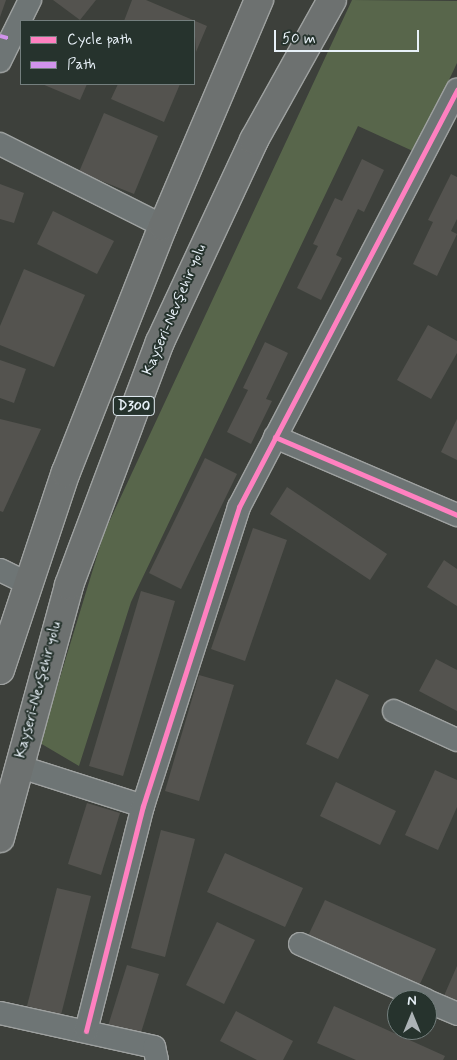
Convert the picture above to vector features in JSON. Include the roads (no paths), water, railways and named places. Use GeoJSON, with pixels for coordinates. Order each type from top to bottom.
{"type":"FeatureCollection","features":[{"type":"Feature","properties":{"kind":"highway","name":"D300"},"geometry":{"type":"LineString","coordinates":[[0,670],[27,584],[66,472],[163,226],[259,0]]}},
{"type":"Feature","properties":{"kind":"highway","name":"Kayseri-Nevşehir yolu"},"geometry":{"type":"LineString","coordinates":[[0,838],[51,641],[86,534],[160,342],[254,140],[332,0]]}},
{"type":"Feature","properties":{"kind":"street"},"geometry":{"type":"LineString","coordinates":[[0,62],[5,38],[30,0]]}},
{"type":"Feature","properties":{"kind":"street"},"geometry":{"type":"LineString","coordinates":[[86,1031],[142,806],[239,507],[457,90]]}},
{"type":"Feature","properties":{"kind":"street"},"geometry":{"type":"LineString","coordinates":[[0,144],[163,226]]}},
{"type":"Feature","properties":{"kind":"street"},"geometry":{"type":"LineString","coordinates":[[275,437],[457,515]]}},
{"type":"Feature","properties":{"kind":"street"},"geometry":{"type":"LineString","coordinates":[[0,570],[27,584]]}},
{"type":"Feature","properties":{"kind":"street"},"geometry":{"type":"LineString","coordinates":[[394,711],[457,740]]}},
{"type":"Feature","properties":{"kind":"street"},"geometry":{"type":"LineString","coordinates":[[18,766],[142,806]]}},
{"type":"Feature","properties":{"kind":"street"},"geometry":{"type":"LineString","coordinates":[[300,944],[404,990]]}},
{"type":"Feature","properties":{"kind":"street"},"geometry":{"type":"LineString","coordinates":[[437,1005],[457,1014]]}},
{"type":"Feature","properties":{"kind":"street"},"geometry":{"type":"LineString","coordinates":[[0,1013],[154,1047],[157,1060]]}}]}
